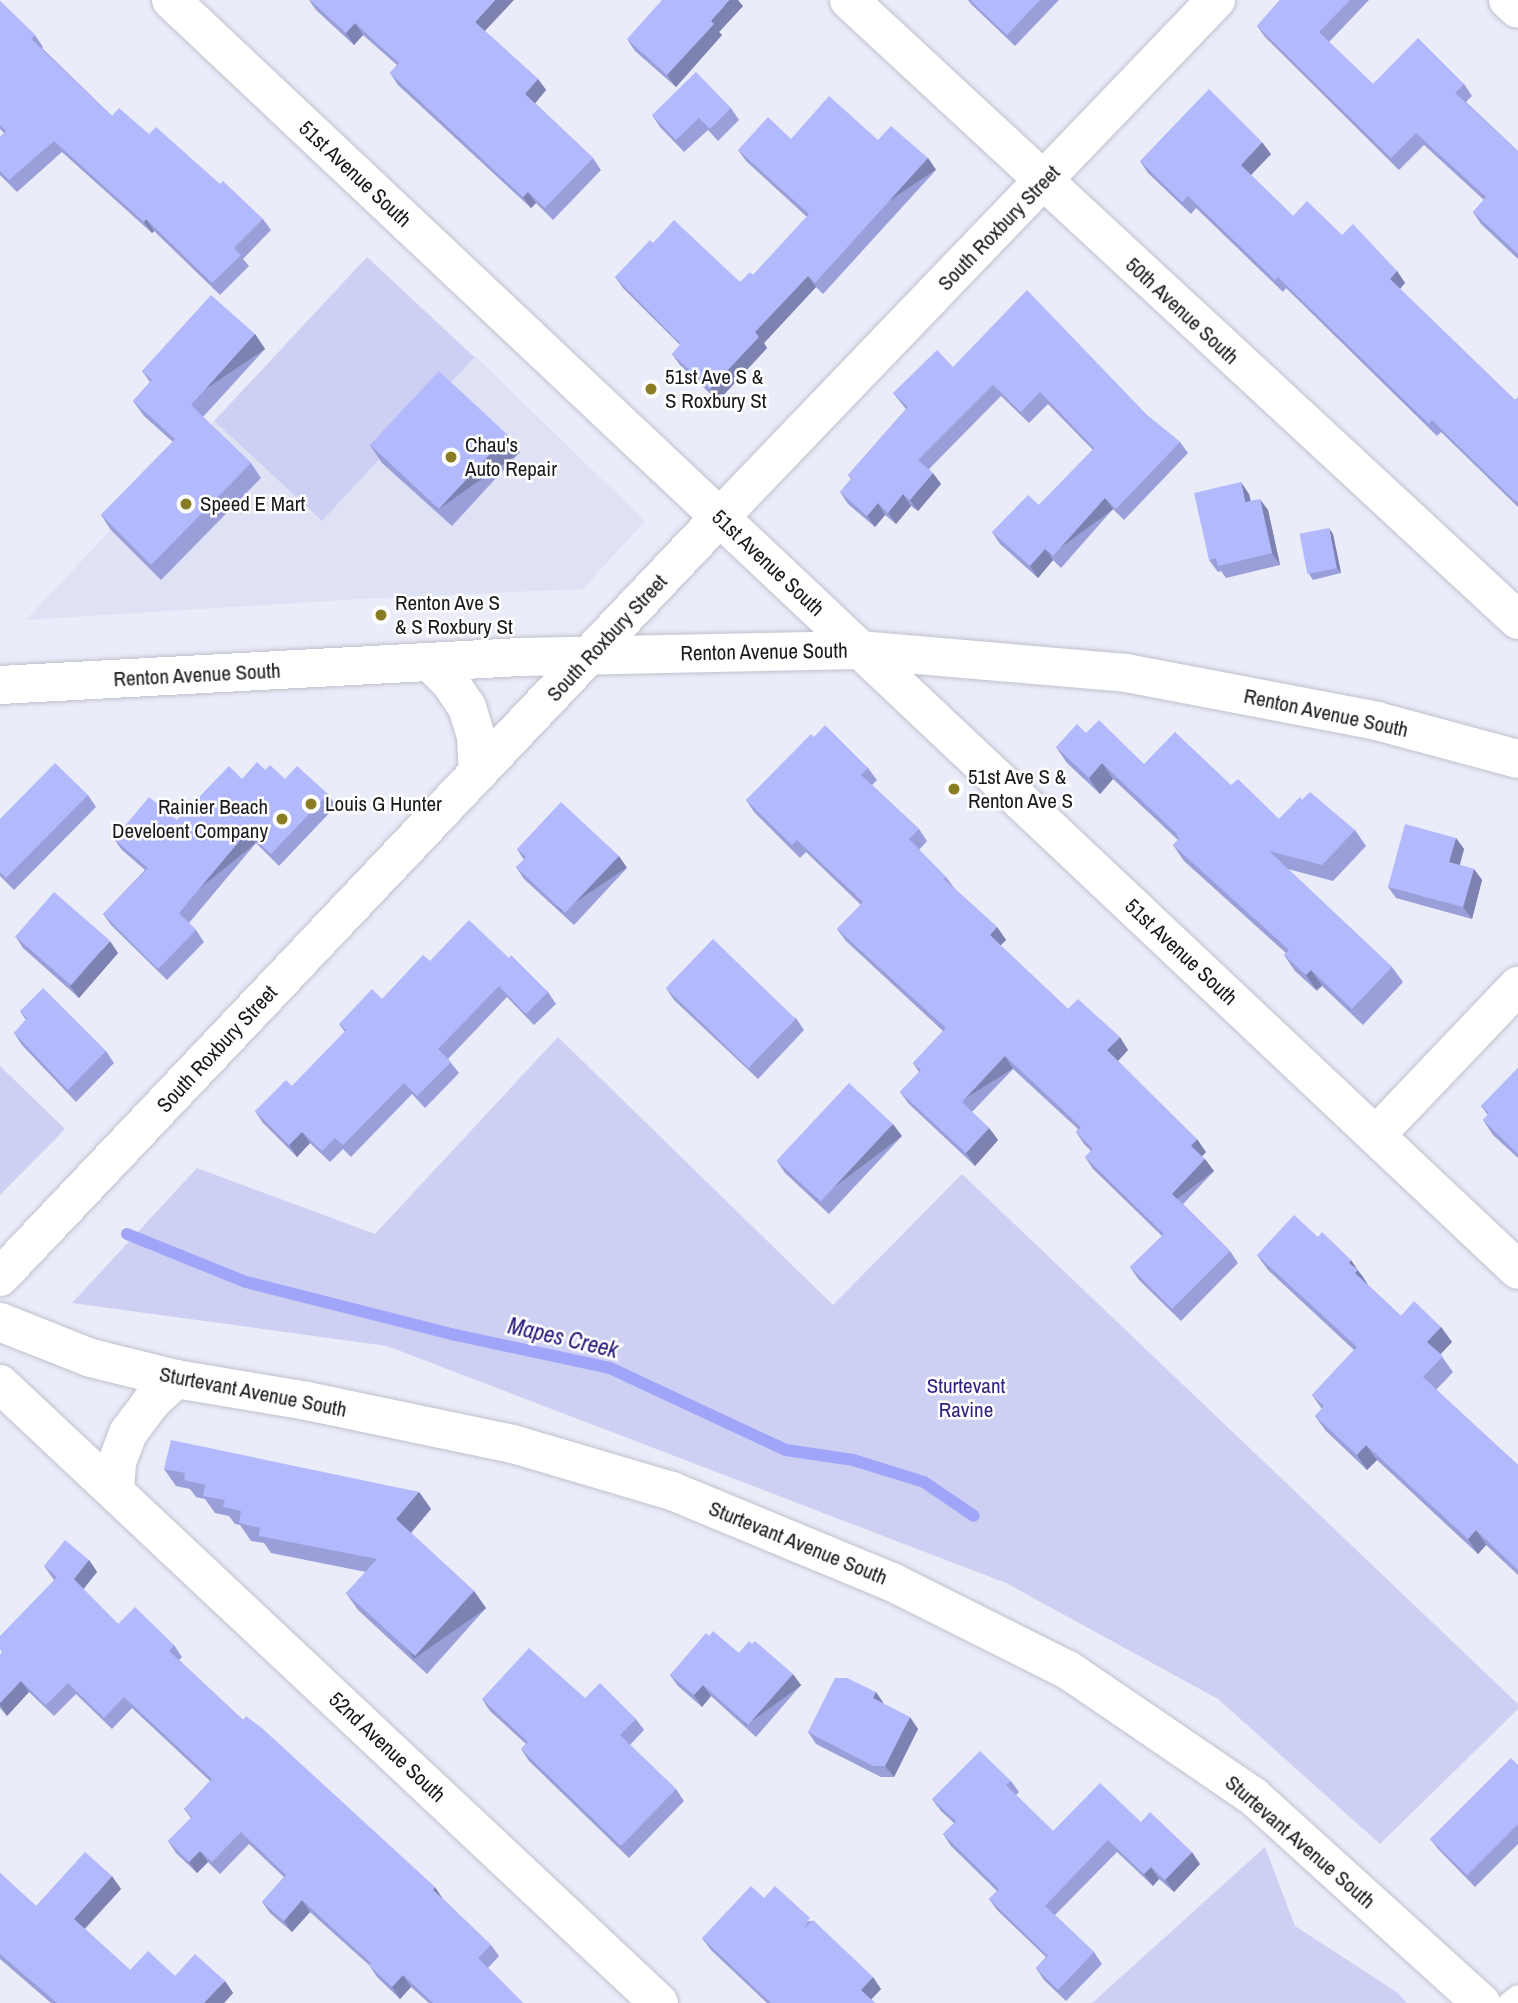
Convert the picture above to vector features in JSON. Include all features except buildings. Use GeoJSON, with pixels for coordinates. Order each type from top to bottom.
{"type":"FeatureCollection","features":[{"type":"Feature","properties":{"kind":"street","name":"51st Avenue South"},"geometry":{"type":"LineString","coordinates":[[171,0],[1518,1270]]}},
{"type":"Feature","properties":{"kind":"street","name":"50th Avenue South"},"geometry":{"type":"LineString","coordinates":[[849,0],[1043,183],[1518,620]]}},
{"type":"Feature","properties":{"kind":"street","name":"South Roxbury Street"},"geometry":{"type":"LineString","coordinates":[[0,1278],[719,518],[1216,0]]}},
{"type":"Feature","properties":{"kind":"street"},"geometry":{"type":"LineString","coordinates":[[1508,0],[1518,9]]}},
{"type":"Feature","properties":{"kind":"street","name":"Renton Avenue South"},"geometry":{"type":"LineString","coordinates":[[0,685],[589,656],[859,650],[1126,673],[1377,721],[1518,759]]}},
{"type":"Feature","properties":{"kind":"street"},"geometry":{"type":"LineString","coordinates":[[430,663],[450,682],[467,706],[476,736],[478,773]]}},
{"type":"Feature","properties":{"kind":"street"},"geometry":{"type":"LineString","coordinates":[[1376,1135],[1518,986]]}},
{"type":"Feature","properties":{"kind":"street","name":"Sturtevant Avenue South"},"geometry":{"type":"LineString","coordinates":[[0,1322],[91,1358],[176,1379],[307,1401],[513,1444],[671,1492],[892,1582],[1068,1670],[1254,1797],[1481,2003]]}},
{"type":"Feature","properties":{"kind":"street"},"geometry":{"type":"LineString","coordinates":[[115,1491],[117,1462],[128,1433],[151,1402],[176,1379]]}},
{"type":"Feature","properties":{"kind":"street","name":"52nd Avenue South"},"geometry":{"type":"LineString","coordinates":[[0,1384],[659,2003]]}},
{"type":"Feature","properties":{"kind":"lane"},"geometry":{"type":"LineString","coordinates":[[1508,2003],[1518,1996]]}},
{"type":"Feature","properties":{"kind":"shaded area"},"geometry":{"type":"Polygon","coordinates":[[[475,356],[645,521],[583,589],[377,598],[26,620],[214,420],[319,520],[475,356]]]}},
{"type":"Feature","properties":{"kind":"green space"},"geometry":{"type":"Polygon","coordinates":[[[367,257],[475,357],[322,521],[214,421],[367,257]]]}},
{"type":"Feature","properties":{"kind":"green space","name":"Sturtevant Ravine"},"geometry":{"type":"Polygon","coordinates":[[[558,1037],[833,1305],[962,1174],[1518,1704],[1518,1709],[1380,1844],[1218,1699],[1006,1583],[387,1346],[72,1303],[197,1168],[375,1234],[558,1037]]]}},
{"type":"Feature","properties":{"kind":"green space"},"geometry":{"type":"Polygon","coordinates":[[[0,1066],[65,1129],[0,1195],[0,1066]]]}},
{"type":"Feature","properties":{"kind":"green space"},"geometry":{"type":"Polygon","coordinates":[[[1265,1847],[1295,1926],[1398,1993],[1407,2003],[1092,2003],[1265,1847]]]}},
{"type":"Feature","properties":{"kind":"waterway","name":"Mapes Creek"},"geometry":{"type":"LineString","coordinates":[[127,1234],[246,1282],[456,1335],[610,1368],[786,1450],[853,1460],[924,1482],[974,1516]]}},
{"type":"Feature","properties":{"kind":"place","name":"51st Ave S & S Roxbury St"},"geometry":{"type":"Point","coordinates":[651,389]}},
{"type":"Feature","properties":{"kind":"place","name":"Chau's Auto Repair"},"geometry":{"type":"Point","coordinates":[451,457]}},
{"type":"Feature","properties":{"kind":"place","name":"Speed E Mart"},"geometry":{"type":"Point","coordinates":[186,504]}},
{"type":"Feature","properties":{"kind":"place","name":"Renton Ave S & S Roxbury St"},"geometry":{"type":"Point","coordinates":[381,615]}},
{"type":"Feature","properties":{"kind":"place","name":"51st Ave S & Renton Ave S"},"geometry":{"type":"Point","coordinates":[954,789]}},
{"type":"Feature","properties":{"kind":"place","name":"Louis G Hunter"},"geometry":{"type":"Point","coordinates":[311,804]}},
{"type":"Feature","properties":{"kind":"place","name":"Rainier Beach Develoent Company"},"geometry":{"type":"Point","coordinates":[282,819]}}]}
